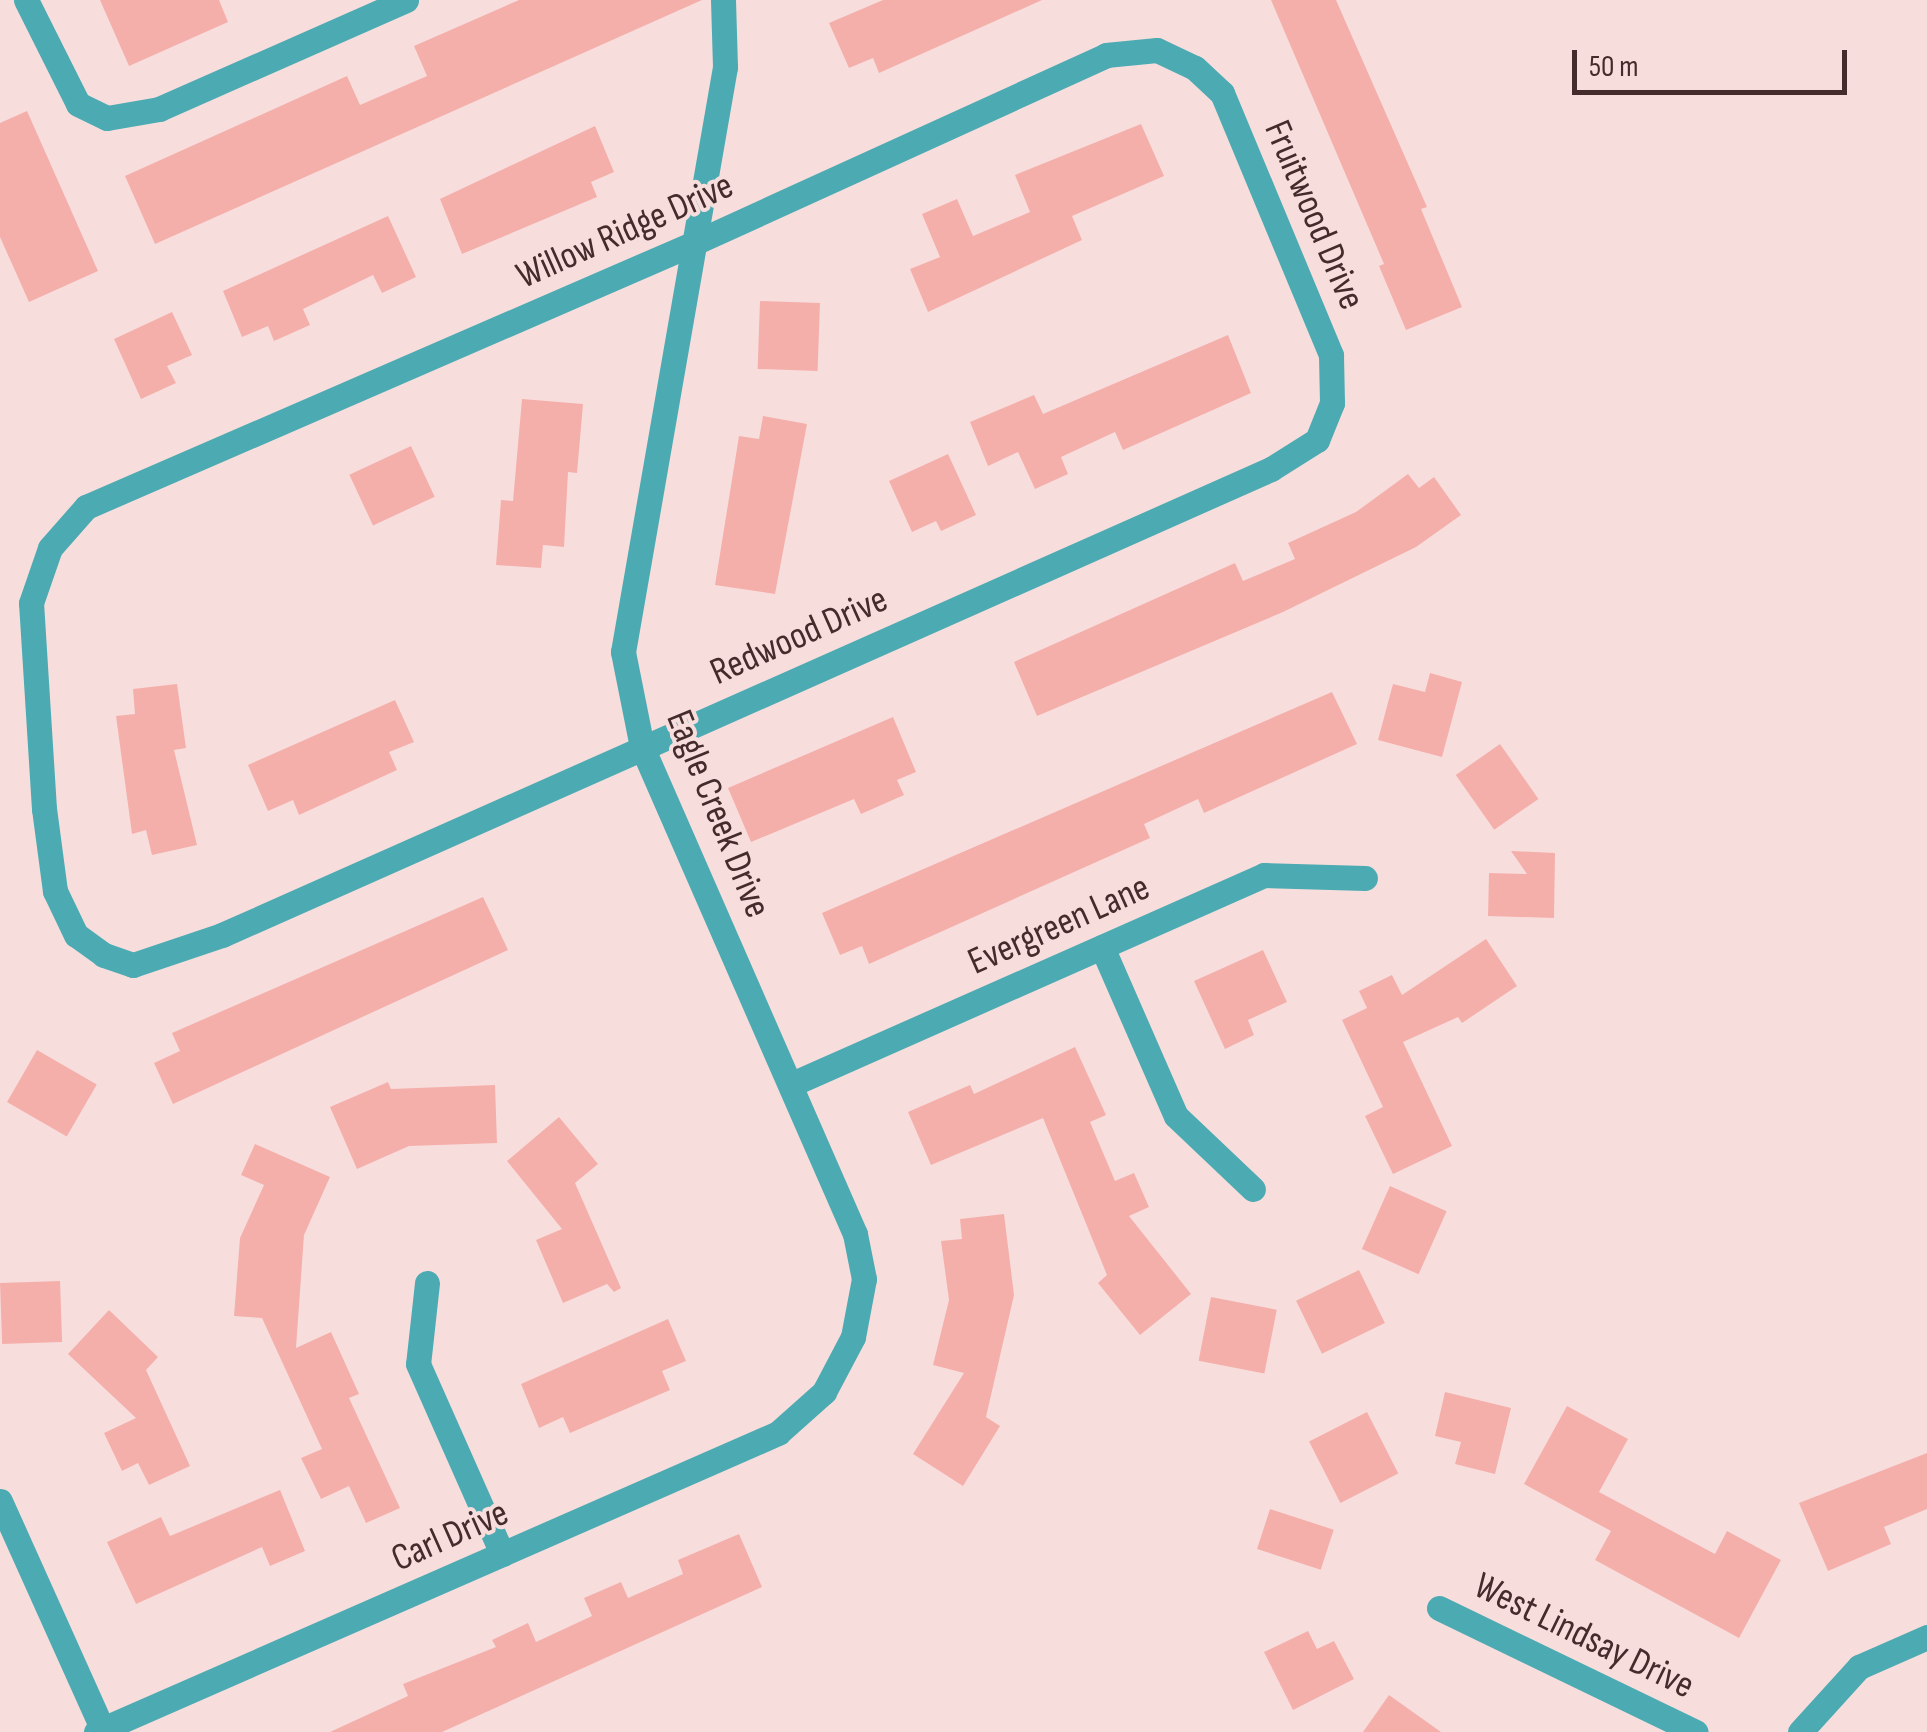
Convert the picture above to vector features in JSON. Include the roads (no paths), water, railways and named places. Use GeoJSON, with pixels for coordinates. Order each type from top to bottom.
{"type":"FeatureCollection","features":[{"type":"Feature","properties":{"kind":"street"},"geometry":{"type":"LineString","coordinates":[[26,0],[78,104],[107,118],[158,110],[406,0]]}},
{"type":"Feature","properties":{"kind":"street","name":"Eagle Creek Drive"},"geometry":{"type":"LineString","coordinates":[[723,0],[724,67],[624,652],[642,746],[855,1234],[864,1279],[853,1337],[824,1392]]}},
{"type":"Feature","properties":{"kind":"street","name":"Willow Ridge Drive"},"geometry":{"type":"LineString","coordinates":[[104,955],[76,935],[55,891],[31,603],[50,548],[86,508],[692,244],[1106,54],[1157,50],[1195,68]]}},
{"type":"Feature","properties":{"kind":"street","name":"Fruitwood Drive"},"geometry":{"type":"LineString","coordinates":[[1195,68],[1222,93],[1331,355],[1332,404]]}},
{"type":"Feature","properties":{"kind":"street","name":"Redwood Drive"},"geometry":{"type":"LineString","coordinates":[[104,955],[133,965],[222,936],[1271,469],[1318,440],[1332,404]]}},
{"type":"Feature","properties":{"kind":"street","name":"Evergreen Lane"},"geometry":{"type":"LineString","coordinates":[[792,1084],[1264,875],[1365,878]]}},
{"type":"Feature","properties":{"kind":"street"},"geometry":{"type":"LineString","coordinates":[[1102,946],[1176,1116],[1253,1189]]}},
{"type":"Feature","properties":{"kind":"street"},"geometry":{"type":"LineString","coordinates":[[427,1283],[418,1364],[502,1554]]}},
{"type":"Feature","properties":{"kind":"street","name":"Carl Drive"},"geometry":{"type":"LineString","coordinates":[[101,1731],[778,1432],[824,1392]]}},
{"type":"Feature","properties":{"kind":"street"},"geometry":{"type":"LineString","coordinates":[[0,1502],[101,1731]]}},
{"type":"Feature","properties":{"kind":"street","name":"West Lindsay Drive"},"geometry":{"type":"LineString","coordinates":[[1439,1608],[1696,1732]]}},
{"type":"Feature","properties":{"kind":"street"},"geometry":{"type":"LineString","coordinates":[[1800,1732],[1859,1667],[1927,1637]]}}]}
